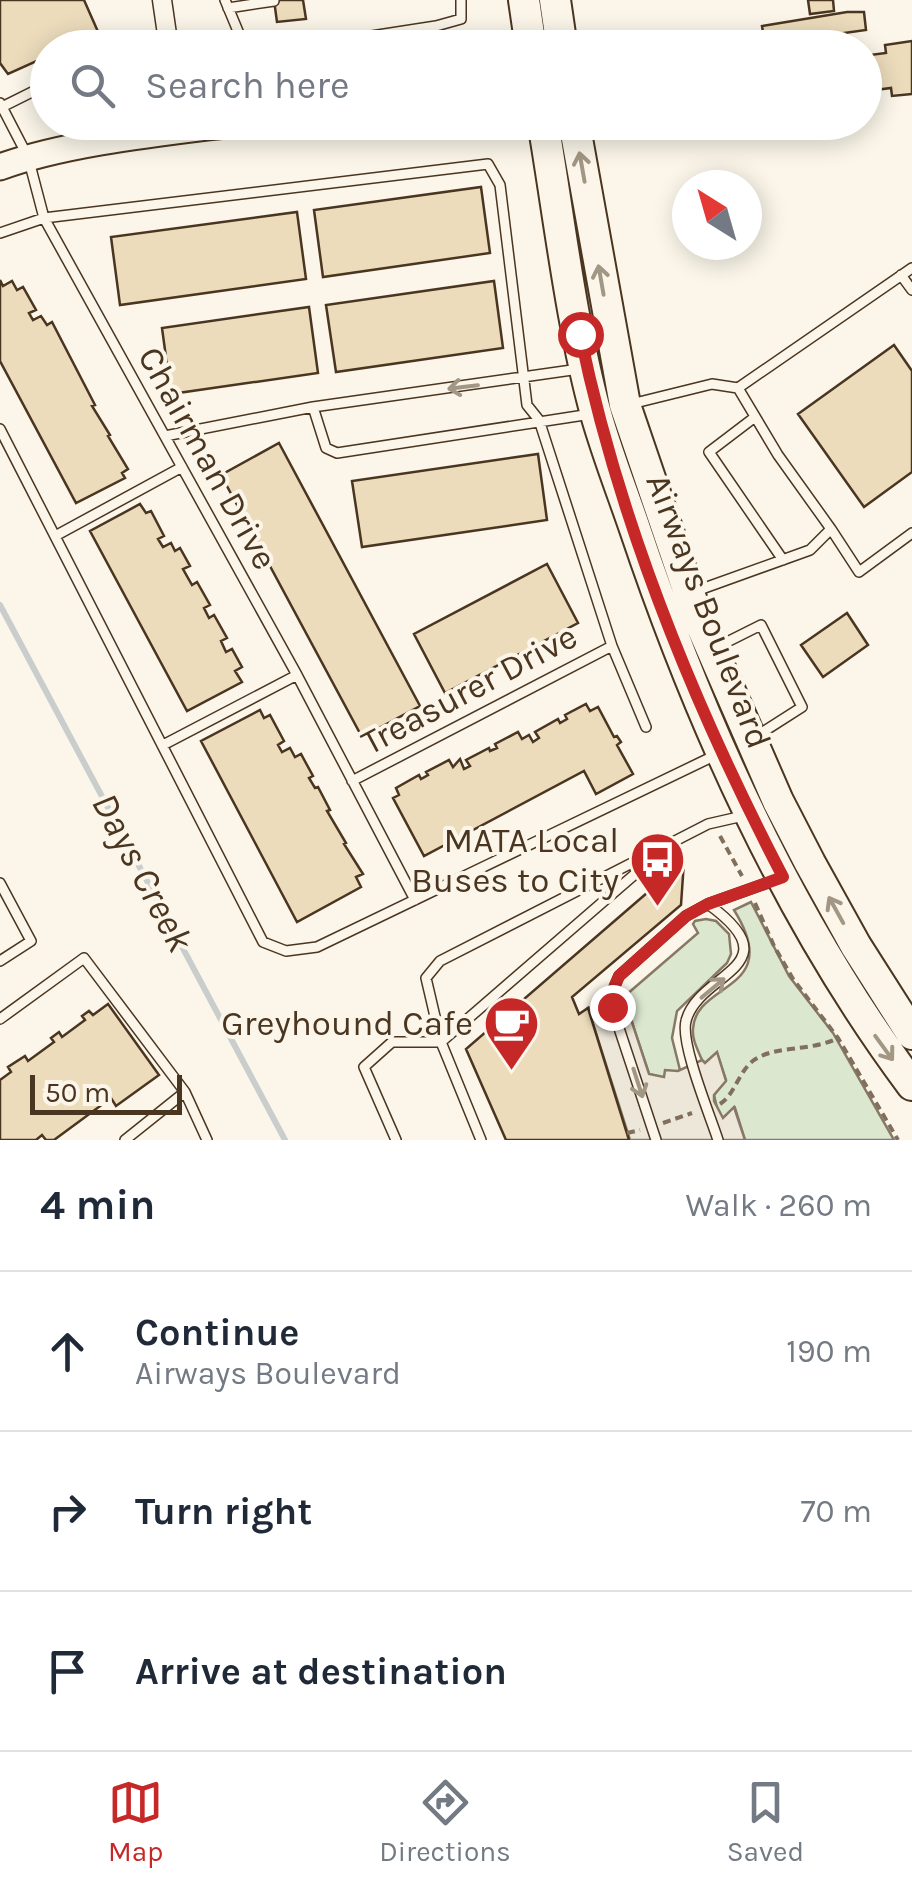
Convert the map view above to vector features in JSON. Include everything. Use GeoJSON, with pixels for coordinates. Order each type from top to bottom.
{"type":"FeatureCollection","features":[{"type":"Feature","properties":{"kind":"main road"},"geometry":{"type":"LineString","coordinates":[[524,0],[528,30]]}},
{"type":"Feature","properties":{"kind":"main road"},"geometry":{"type":"LineString","coordinates":[[555,0],[559,30]]}},
{"type":"Feature","properties":{"kind":"main road","name":"Airways Boulevard"},"geometry":{"type":"LineString","coordinates":[[545,140],[587,368],[611,398],[712,650],[810,863],[912,1034]]}},
{"type":"Feature","properties":{"kind":"main road","name":"Airways Boulevard"},"geometry":{"type":"LineString","coordinates":[[576,140],[611,398],[667,624],[750,814],[783,877],[859,1009],[912,1085]]}},
{"type":"Feature","properties":{"kind":"main road"},"geometry":{"type":"LineString","coordinates":[[859,1009],[886,994]]}},
{"type":"Feature","properties":{"kind":"street"},"geometry":{"type":"LineString","coordinates":[[162,0],[166,30]]}},
{"type":"Feature","properties":{"kind":"street"},"geometry":{"type":"LineString","coordinates":[[0,167],[28,157],[111,140]]}},
{"type":"Feature","properties":{"kind":"lane"},"geometry":{"type":"LineString","coordinates":[[410,30],[462,19],[461,0]]}},
{"type":"Feature","properties":{"kind":"lane"},"geometry":{"type":"LineString","coordinates":[[237,30],[226,4],[274,1]]}},
{"type":"Feature","properties":{"kind":"lane"},"geometry":{"type":"LineString","coordinates":[[436,26],[437,30]]}},
{"type":"Feature","properties":{"kind":"lane"},"geometry":{"type":"LineString","coordinates":[[1,106],[30,92]]}},
{"type":"Feature","properties":{"kind":"lane","name":"Chairman Drive"},"geometry":{"type":"LineString","coordinates":[[1,106],[28,157],[44,218],[297,675],[416,900]]}},
{"type":"Feature","properties":{"kind":"lane"},"geometry":{"type":"LineString","coordinates":[[0,233],[44,218],[488,164],[500,184],[527,405],[539,420],[612,646],[646,727]]}},
{"type":"Feature","properties":{"kind":"lane"},"geometry":{"type":"LineString","coordinates":[[313,407],[326,448],[337,452],[539,420],[611,398],[712,384],[738,388],[912,268]]}},
{"type":"Feature","properties":{"kind":"lane"},"geometry":{"type":"LineString","coordinates":[[901,275],[912,290]]}},
{"type":"Feature","properties":{"kind":"lane"},"geometry":{"type":"LineString","coordinates":[[165,436],[313,407],[587,368]]}},
{"type":"Feature","properties":{"kind":"lane"},"geometry":{"type":"LineString","coordinates":[[738,388],[859,572],[912,533]]}},
{"type":"Feature","properties":{"kind":"lane"},"geometry":{"type":"LineString","coordinates":[[755,416],[709,452],[784,560]]}},
{"type":"Feature","properties":{"kind":"lane"},"geometry":{"type":"LineString","coordinates":[[0,429],[263,942],[286,951],[316,947],[416,900],[751,740],[802,707],[761,625],[712,650]]}},
{"type":"Feature","properties":{"kind":"lane"},"geometry":{"type":"LineString","coordinates":[[57,536],[182,467]]}},
{"type":"Feature","properties":{"kind":"lane"},"geometry":{"type":"LineString","coordinates":[[689,594],[810,550],[831,529]]}},
{"type":"Feature","properties":{"kind":"lane","name":"Treasurer Drive"},"geometry":{"type":"LineString","coordinates":[[352,781],[612,646]]}},
{"type":"Feature","properties":{"kind":"lane"},"geometry":{"type":"LineString","coordinates":[[163,744],[297,675]]}},
{"type":"Feature","properties":{"kind":"lane"},"geometry":{"type":"LineString","coordinates":[[481,1140],[441,1042],[426,978],[440,961],[672,843],[713,824],[750,814]]}},
{"type":"Feature","properties":{"kind":"lane"},"geometry":{"type":"LineString","coordinates":[[396,1140],[364,1067],[392,1042],[441,1042],[672,843]]}},
{"type":"Feature","properties":{"kind":"lane"},"geometry":{"type":"LineString","coordinates":[[656,1140],[612,1007],[619,976],[686,916],[783,877]]}},
{"type":"Feature","properties":{"kind":"lane"},"geometry":{"type":"LineString","coordinates":[[0,884],[31,942],[0,961]]}},
{"type":"Feature","properties":{"kind":"lane"},"geometry":{"type":"LineString","coordinates":[[708,904],[732,922],[740,935],[743,953],[733,971],[696,1002],[684,1024],[718,1140]]}},
{"type":"Feature","properties":{"kind":"lane"},"geometry":{"type":"LineString","coordinates":[[0,1019],[84,958],[184,1092],[207,1140]]}},
{"type":"Feature","properties":{"kind":"lane"},"geometry":{"type":"LineString","coordinates":[[124,1140],[184,1092]]}},
{"type":"Feature","properties":{"kind":"path"},"geometry":{"type":"LineString","coordinates":[[713,824],[784,963],[838,1038],[898,1140]]}},
{"type":"Feature","properties":{"kind":"path"},"geometry":{"type":"LineString","coordinates":[[627,1134],[729,1098],[747,1067],[764,1055],[821,1046],[838,1038]]}},
{"type":"Feature","properties":{"kind":"green space"},"geometry":{"type":"Polygon","coordinates":[[[751,902],[789,976],[833,1033],[894,1140],[745,1140],[735,1108],[719,1117],[714,1095],[726,1080],[717,1053],[705,1063],[702,1060],[693,1029],[697,1013],[744,971],[749,956],[747,937],[734,910],[751,902]]]}},
{"type":"Feature","properties":{"kind":"green space"},"geometry":{"type":"Polygon","coordinates":[[[695,921],[716,921],[729,934],[731,954],[727,963],[677,1011],[672,1038],[680,1070],[664,1078],[649,1074],[626,995],[698,933],[695,921]]]}},
{"type":"Feature","properties":{"kind":"shaded area"},"geometry":{"type":"Polygon","coordinates":[[[625,1001],[649,1074],[664,1077],[665,1070],[678,1071],[702,1060],[705,1063],[717,1052],[726,1081],[714,1095],[714,1101],[723,1118],[734,1107],[745,1140],[630,1140],[588,1008],[625,1001]]]}},
{"type":"Feature","properties":{"kind":"building"},"geometry":{"type":"Polygon","coordinates":[[[0,0],[84,0],[97,30],[30,30],[30,64],[8,74],[0,63],[0,0]]]}},
{"type":"Feature","properties":{"kind":"building"},"geometry":{"type":"Polygon","coordinates":[[[274,0],[303,0],[306,19],[277,22],[274,0]]]}},
{"type":"Feature","properties":{"kind":"building"},"geometry":{"type":"Polygon","coordinates":[[[808,0],[833,0],[834,11],[810,14],[808,0]]]}},
{"type":"Feature","properties":{"kind":"building"},"geometry":{"type":"Polygon","coordinates":[[[864,12],[866,30],[763,30],[762,26],[864,12]]]}},
{"type":"Feature","properties":{"kind":"building"},"geometry":{"type":"Polygon","coordinates":[[[912,41],[912,94],[892,96],[891,88],[882,89],[885,45],[912,41]]]}},
{"type":"Feature","properties":{"kind":"building"},"geometry":{"type":"Polygon","coordinates":[[[481,187],[490,253],[323,277],[314,210],[481,187]]]}},
{"type":"Feature","properties":{"kind":"building"},"geometry":{"type":"Polygon","coordinates":[[[297,212],[306,279],[120,305],[111,237],[297,212]]]}},
{"type":"Feature","properties":{"kind":"building"},"geometry":{"type":"Polygon","coordinates":[[[0,280],[3,286],[12,281],[17,290],[23,287],[36,310],[29,313],[33,320],[41,316],[47,325],[52,322],[95,405],[92,406],[128,469],[122,473],[125,478],[76,503],[0,361],[0,280]]]}},
{"type":"Feature","properties":{"kind":"building"},"geometry":{"type":"Polygon","coordinates":[[[494,281],[503,348],[336,372],[326,305],[494,281]]]}},
{"type":"Feature","properties":{"kind":"building"},"geometry":{"type":"Polygon","coordinates":[[[309,307],[318,373],[171,394],[162,328],[309,307]]]}},
{"type":"Feature","properties":{"kind":"building"},"geometry":{"type":"Polygon","coordinates":[[[894,345],[912,371],[912,472],[864,507],[798,414],[894,345]]]}},
{"type":"Feature","properties":{"kind":"building"},"geometry":{"type":"Polygon","coordinates":[[[279,443],[420,706],[362,737],[221,475],[279,443]]]}},
{"type":"Feature","properties":{"kind":"building"},"geometry":{"type":"Polygon","coordinates":[[[538,454],[547,520],[362,547],[352,481],[538,454]]]}},
{"type":"Feature","properties":{"kind":"building"},"geometry":{"type":"Polygon","coordinates":[[[140,504],[146,513],[151,511],[164,536],[158,539],[163,547],[171,543],[175,551],[180,548],[190,566],[183,569],[192,585],[197,582],[210,605],[204,608],[209,618],[214,615],[227,638],[221,641],[226,652],[232,649],[242,667],[235,671],[242,682],[187,711],[90,531],[140,504]]]}},
{"type":"Feature","properties":{"kind":"building"},"geometry":{"type":"Polygon","coordinates":[[[547,564],[578,623],[445,693],[414,634],[547,564]]]}},
{"type":"Feature","properties":{"kind":"building"},"geometry":{"type":"Polygon","coordinates":[[[847,613],[868,645],[823,677],[801,645],[847,613]]]}},
{"type":"Feature","properties":{"kind":"building"},"geometry":{"type":"Polygon","coordinates":[[[586,704],[590,711],[598,707],[614,737],[621,742],[617,745],[633,774],[596,794],[584,771],[424,856],[393,798],[399,795],[396,788],[419,775],[421,779],[449,760],[453,767],[460,759],[464,769],[470,766],[466,760],[497,748],[495,744],[518,732],[522,739],[529,735],[533,742],[539,738],[535,732],[558,719],[560,723],[567,719],[565,715],[586,704]]]}},
{"type":"Feature","properties":{"kind":"building"},"geometry":{"type":"Polygon","coordinates":[[[260,710],[264,718],[270,715],[284,741],[278,745],[282,752],[290,748],[295,757],[301,754],[313,776],[309,778],[318,787],[344,844],[363,874],[356,877],[361,887],[297,922],[201,741],[260,710]]]}},
{"type":"Feature","properties":{"kind":"building"},"geometry":{"type":"Polygon","coordinates":[[[684,861],[681,905],[572,997],[579,1014],[588,1008],[629,1140],[506,1140],[466,1049],[684,861]]]}},
{"type":"Feature","properties":{"kind":"building"},"geometry":{"type":"Polygon","coordinates":[[[108,1004],[159,1075],[116,1106],[111,1098],[54,1140],[46,1140],[42,1135],[36,1140],[0,1140],[0,1080],[11,1072],[8,1067],[25,1056],[28,1061],[54,1042],[51,1038],[59,1032],[62,1037],[85,1020],[82,1016],[89,1011],[93,1015],[108,1004]]]}},
{"type":"Feature","properties":{"kind":"waterway","name":"Days Creek"},"geometry":{"type":"LineString","coordinates":[[0,605],[285,1140]]}},
{"type":"Feature","properties":{"kind":"place","name":"MATA Local Buses to City"},"geometry":{"type":"Point","coordinates":[658,909]}},
{"type":"Feature","properties":{"kind":"place","name":"Greyhound Cafe"},"geometry":{"type":"Point","coordinates":[512,1072]}},
{"type":"Feature","properties":{"kind":"route"},"geometry":{"type":"LineString","coordinates":[[580,334],[596,413],[667,624],[750,814],[783,877],[686,916],[619,976],[612,1007]]}}]}
